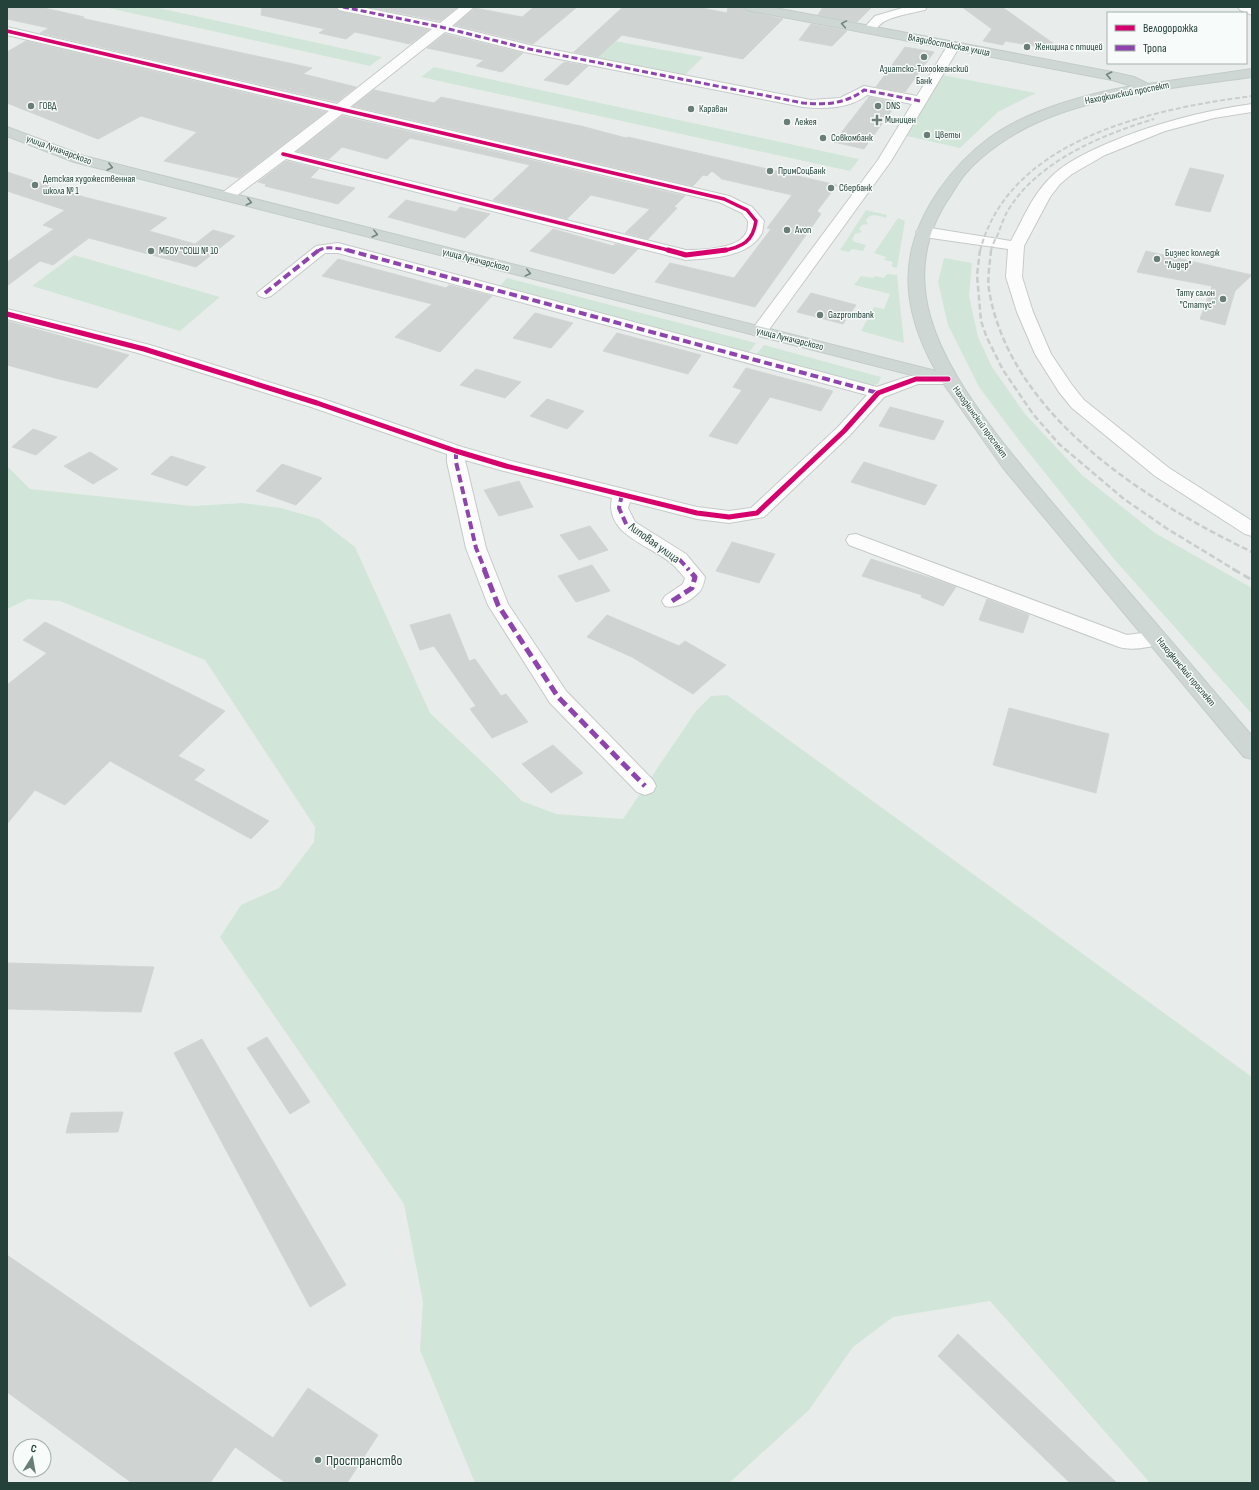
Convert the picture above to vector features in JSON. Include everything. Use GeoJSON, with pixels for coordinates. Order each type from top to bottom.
{"type":"FeatureCollection","features":[{"type":"Feature","properties":{"kind":"main road","name":"Владивостокская улица"},"geometry":{"type":"LineString","coordinates":[[751,7],[1112,76],[1129,80],[1145,88]]}},
{"type":"Feature","properties":{"kind":"main road","name":"Находкинский проспект"},"geometry":{"type":"LineString","coordinates":[[1252,74],[1145,88],[1090,99],[1066,106],[1042,116],[992,142],[970,160],[952,178],[930,216],[919,250],[916,268],[918,306],[933,349],[948,379],[1010,464],[1252,751]]}},
{"type":"Feature","properties":{"kind":"main road","name":"улица Луначарского"},"geometry":{"type":"LineString","coordinates":[[7,131],[80,159],[948,379]]}},
{"type":"Feature","properties":{"kind":"street"},"geometry":{"type":"LineString","coordinates":[[343,7],[441,27],[529,49],[803,103],[835,103],[856,98],[864,90],[920,101]]}},
{"type":"Feature","properties":{"kind":"street"},"geometry":{"type":"LineString","coordinates":[[227,196],[283,154],[468,7]]}},
{"type":"Feature","properties":{"kind":"street"},"geometry":{"type":"LineString","coordinates":[[869,29],[878,19],[921,7]]}},
{"type":"Feature","properties":{"kind":"street"},"geometry":{"type":"LineString","coordinates":[[1244,7],[1252,11]]}},
{"type":"Feature","properties":{"kind":"street"},"geometry":{"type":"LineString","coordinates":[[7,30],[724,200],[747,210],[756,221],[754,233],[744,243],[717,253],[686,255],[283,154]]}},
{"type":"Feature","properties":{"kind":"street"},"geometry":{"type":"LineString","coordinates":[[759,331],[884,161],[954,46]]}},
{"type":"Feature","properties":{"kind":"street"},"geometry":{"type":"LineString","coordinates":[[1252,108],[1201,117],[1169,125],[1132,138],[1072,168],[1056,181],[1044,194],[1016,246],[1014,277],[1043,354],[1065,388],[1078,404],[1162,472],[1252,530]]}},
{"type":"Feature","properties":{"kind":"street"},"geometry":{"type":"LineString","coordinates":[[924,232],[1016,246]]}},
{"type":"Feature","properties":{"kind":"street"},"geometry":{"type":"LineString","coordinates":[[265,293],[312,254],[321,249],[338,248],[878,393]]}},
{"type":"Feature","properties":{"kind":"street"},"geometry":{"type":"LineString","coordinates":[[7,314],[144,349],[317,403],[456,451],[506,466],[698,513],[729,517],[756,513],[844,431],[878,393],[916,379],[948,379]]}},
{"type":"Feature","properties":{"kind":"street"},"geometry":{"type":"LineString","coordinates":[[456,451],[456,462],[476,548],[498,605],[558,697],[645,786]]}},
{"type":"Feature","properties":{"kind":"street","name":"Липовая улица"},"geometry":{"type":"LineString","coordinates":[[622,494],[619,508],[627,526],[679,559],[695,577],[692,588],[672,601]]}},
{"type":"Feature","properties":{"kind":"street"},"geometry":{"type":"LineString","coordinates":[[856,540],[1126,642],[1157,638]]}},
{"type":"Feature","properties":{"kind":"green space"},"geometry":{"type":"Polygon","coordinates":[[[104,7],[154,7],[382,57],[370,66],[104,7]]]}},
{"type":"Feature","properties":{"kind":"green space"},"geometry":{"type":"Polygon","coordinates":[[[614,41],[703,57],[685,75],[593,57],[614,41]]]}},
{"type":"Feature","properties":{"kind":"green space"},"geometry":{"type":"Polygon","coordinates":[[[434,67],[859,159],[850,171],[421,77],[434,67]]]}},
{"type":"Feature","properties":{"kind":"green space"},"geometry":{"type":"Polygon","coordinates":[[[942,75],[1036,93],[998,112],[960,148],[907,136],[942,75]]]}},
{"type":"Feature","properties":{"kind":"green space"},"geometry":{"type":"Polygon","coordinates":[[[866,210],[887,215],[886,218],[875,215],[870,216],[866,220],[868,224],[862,225],[859,229],[862,232],[855,234],[852,240],[866,245],[863,251],[852,249],[849,252],[840,250],[866,210]]]}},
{"type":"Feature","properties":{"kind":"green space"},"geometry":{"type":"Polygon","coordinates":[[[898,218],[905,221],[897,268],[891,266],[893,262],[884,260],[886,257],[874,253],[898,218]]]}},
{"type":"Feature","properties":{"kind":"green space"},"geometry":{"type":"Polygon","coordinates":[[[74,255],[220,297],[180,331],[32,286],[74,255]]]}},
{"type":"Feature","properties":{"kind":"green space"},"geometry":{"type":"Polygon","coordinates":[[[944,258],[972,263],[969,296],[978,337],[992,367],[1025,414],[1082,475],[1155,533],[1252,588],[1252,714],[1114,559],[1021,443],[979,387],[948,325],[938,282],[944,258]]]}},
{"type":"Feature","properties":{"kind":"green space"},"geometry":{"type":"Polygon","coordinates":[[[887,274],[897,275],[904,343],[861,331],[874,307],[884,309],[890,294],[854,285],[861,276],[873,278],[875,276],[884,278],[887,274]]]}},
{"type":"Feature","properties":{"kind":"green space"},"geometry":{"type":"Polygon","coordinates":[[[507,278],[756,343],[748,354],[498,288],[507,278]]]}},
{"type":"Feature","properties":{"kind":"green space"},"geometry":{"type":"Polygon","coordinates":[[[764,345],[881,377],[878,384],[869,386],[755,356],[764,345]]]}},
{"type":"Feature","properties":{"kind":"green space"},"geometry":{"type":"Polygon","coordinates":[[[7,466],[30,489],[192,506],[243,503],[281,508],[319,519],[355,547],[430,713],[522,801],[556,814],[623,819],[696,711],[711,696],[727,695],[1252,1077],[1252,1483],[1150,1483],[990,1301],[893,1317],[853,1347],[809,1410],[729,1483],[475,1483],[420,1350],[423,1302],[404,1204],[220,937],[241,905],[279,888],[314,842],[315,827],[205,660],[60,601],[28,599],[7,609],[7,466]]]}},
{"type":"Feature","properties":{"kind":"building"},"geometry":{"type":"Polygon","coordinates":[[[7,7],[40,7],[84,17],[81,18],[312,68],[303,74],[356,87],[337,102],[40,33],[49,28],[7,19],[7,7]]]}},
{"type":"Feature","properties":{"kind":"building"},"geometry":{"type":"Polygon","coordinates":[[[262,7],[336,7],[338,11],[429,30],[410,44],[355,32],[346,39],[319,33],[325,29],[261,15],[262,7]]]}},
{"type":"Feature","properties":{"kind":"building"},"geometry":{"type":"Polygon","coordinates":[[[369,7],[458,7],[440,21],[369,7]]]}},
{"type":"Feature","properties":{"kind":"building"},"geometry":{"type":"Polygon","coordinates":[[[534,7],[577,7],[533,44],[455,25],[475,8],[522,17],[534,7]]]}},
{"type":"Feature","properties":{"kind":"building"},"geometry":{"type":"Polygon","coordinates":[[[623,7],[696,7],[727,13],[728,7],[744,7],[747,11],[783,19],[743,59],[622,35],[598,57],[574,52],[623,7]]]}},
{"type":"Feature","properties":{"kind":"building"},"geometry":{"type":"Polygon","coordinates":[[[823,7],[872,7],[857,22],[818,15],[823,7]]]}},
{"type":"Feature","properties":{"kind":"building"},"geometry":{"type":"Polygon","coordinates":[[[962,7],[1002,7],[1064,51],[1005,41],[1003,45],[983,41],[992,29],[962,7]]]}},
{"type":"Feature","properties":{"kind":"building"},"geometry":{"type":"Polygon","coordinates":[[[811,24],[847,31],[832,46],[799,40],[811,24]]]}},
{"type":"Feature","properties":{"kind":"building"},"geometry":{"type":"Polygon","coordinates":[[[445,34],[523,53],[502,72],[476,66],[484,60],[427,48],[445,34]]]}},
{"type":"Feature","properties":{"kind":"building"},"geometry":{"type":"Polygon","coordinates":[[[26,41],[326,112],[239,178],[164,161],[197,132],[141,116],[98,139],[7,103],[7,52],[26,41]]]}},
{"type":"Feature","properties":{"kind":"building"},"geometry":{"type":"Polygon","coordinates":[[[905,47],[934,52],[905,92],[876,87],[905,47]]]}},
{"type":"Feature","properties":{"kind":"building"},"geometry":{"type":"Polygon","coordinates":[[[564,62],[588,66],[568,85],[544,80],[564,62]]]}},
{"type":"Feature","properties":{"kind":"building"},"geometry":{"type":"Polygon","coordinates":[[[374,90],[434,103],[441,97],[581,126],[626,138],[628,137],[837,185],[817,211],[821,214],[755,307],[655,282],[670,263],[734,278],[771,229],[767,228],[792,195],[722,179],[712,171],[707,176],[703,175],[693,186],[353,106],[374,90]]]}},
{"type":"Feature","properties":{"kind":"building"},"geometry":{"type":"Polygon","coordinates":[[[869,97],[897,103],[864,149],[834,142],[869,97]]]}},
{"type":"Feature","properties":{"kind":"building"},"geometry":{"type":"Polygon","coordinates":[[[342,116],[685,196],[674,207],[677,208],[648,239],[625,233],[650,209],[591,195],[567,219],[493,200],[530,165],[410,138],[387,159],[342,147],[329,159],[297,151],[342,116]]]}},
{"type":"Feature","properties":{"kind":"building"},"geometry":{"type":"Polygon","coordinates":[[[286,161],[319,169],[310,178],[355,188],[338,204],[265,186],[266,184],[258,182],[286,161]]]}},
{"type":"Feature","properties":{"kind":"building"},"geometry":{"type":"Polygon","coordinates":[[[1190,168],[1224,175],[1210,212],[1175,205],[1190,168]]]}},
{"type":"Feature","properties":{"kind":"building"},"geometry":{"type":"Polygon","coordinates":[[[7,172],[84,197],[167,218],[149,231],[195,244],[213,230],[235,236],[196,267],[89,238],[53,265],[40,261],[7,286],[7,262],[54,229],[43,225],[65,210],[7,191],[7,172]]]}},
{"type":"Feature","properties":{"kind":"building"},"geometry":{"type":"Polygon","coordinates":[[[406,200],[456,212],[460,207],[490,214],[465,238],[388,217],[406,200]]]}},
{"type":"Feature","properties":{"kind":"building"},"geometry":{"type":"Polygon","coordinates":[[[553,229],[613,246],[615,244],[638,249],[614,274],[530,251],[553,229]]]}},
{"type":"Feature","properties":{"kind":"building"},"geometry":{"type":"Polygon","coordinates":[[[1146,251],[1252,275],[1235,291],[1225,325],[1200,319],[1212,286],[1137,272],[1146,251]]]}},
{"type":"Feature","properties":{"kind":"building"},"geometry":{"type":"Polygon","coordinates":[[[338,259],[446,288],[449,285],[492,296],[440,352],[395,337],[432,304],[322,276],[338,259]]]}},
{"type":"Feature","properties":{"kind":"building"},"geometry":{"type":"Polygon","coordinates":[[[811,293],[856,305],[843,324],[797,312],[811,293]]]}},
{"type":"Feature","properties":{"kind":"building"},"geometry":{"type":"Polygon","coordinates":[[[535,313],[573,323],[551,348],[513,338],[535,313]]]}},
{"type":"Feature","properties":{"kind":"building"},"geometry":{"type":"Polygon","coordinates":[[[7,321],[129,355],[97,388],[7,365],[7,321]]]}},
{"type":"Feature","properties":{"kind":"building"},"geometry":{"type":"Polygon","coordinates":[[[617,333],[701,355],[688,374],[603,351],[617,333]]]}},
{"type":"Feature","properties":{"kind":"building"},"geometry":{"type":"Polygon","coordinates":[[[746,368],[833,391],[821,411],[770,397],[737,444],[709,436],[742,390],[733,387],[746,368]]]}},
{"type":"Feature","properties":{"kind":"building"},"geometry":{"type":"Polygon","coordinates":[[[476,369],[521,382],[505,398],[460,385],[476,369]]]}},
{"type":"Feature","properties":{"kind":"building"},"geometry":{"type":"Polygon","coordinates":[[[547,399],[584,411],[567,429],[530,416],[547,399]]]}},
{"type":"Feature","properties":{"kind":"building"},"geometry":{"type":"Polygon","coordinates":[[[890,407],[944,421],[934,440],[879,426],[890,407]]]}},
{"type":"Feature","properties":{"kind":"building"},"geometry":{"type":"Polygon","coordinates":[[[33,429],[57,437],[36,455],[12,447],[33,429]]]}},
{"type":"Feature","properties":{"kind":"building"},"geometry":{"type":"Polygon","coordinates":[[[90,452],[118,469],[93,484],[64,466],[90,452]]]}},
{"type":"Feature","properties":{"kind":"building"},"geometry":{"type":"Polygon","coordinates":[[[171,456],[206,467],[187,486],[151,474],[171,456]]]}},
{"type":"Feature","properties":{"kind":"building"},"geometry":{"type":"Polygon","coordinates":[[[864,462],[937,485],[925,505],[851,482],[864,462]]]}},
{"type":"Feature","properties":{"kind":"building"},"geometry":{"type":"Polygon","coordinates":[[[282,464],[322,478],[296,505],[256,491],[282,464]]]}},
{"type":"Feature","properties":{"kind":"building"},"geometry":{"type":"Polygon","coordinates":[[[519,481],[533,507],[499,516],[484,490],[519,481]]]}},
{"type":"Feature","properties":{"kind":"building"},"geometry":{"type":"Polygon","coordinates":[[[590,526],[608,550],[579,560],[560,535],[590,526]]]}},
{"type":"Feature","properties":{"kind":"building"},"geometry":{"type":"Polygon","coordinates":[[[732,542],[775,554],[759,583],[716,571],[732,542]]]}},
{"type":"Feature","properties":{"kind":"building"},"geometry":{"type":"Polygon","coordinates":[[[871,559],[956,587],[943,606],[921,597],[922,595],[862,576],[871,559]]]}},
{"type":"Feature","properties":{"kind":"building"},"geometry":{"type":"Polygon","coordinates":[[[592,565],[610,591],[576,602],[558,576],[592,565]]]}},
{"type":"Feature","properties":{"kind":"building"},"geometry":{"type":"Polygon","coordinates":[[[987,599],[1029,615],[1023,633],[979,620],[987,599]]]}},
{"type":"Feature","properties":{"kind":"building"},"geometry":{"type":"Polygon","coordinates":[[[450,614],[469,661],[475,659],[501,696],[506,694],[528,722],[492,738],[470,709],[476,706],[434,646],[420,650],[410,625],[450,614]]]}},
{"type":"Feature","properties":{"kind":"building"},"geometry":{"type":"Polygon","coordinates":[[[607,615],[679,646],[685,641],[726,665],[693,694],[632,657],[587,637],[607,615]]]}},
{"type":"Feature","properties":{"kind":"building"},"geometry":{"type":"Polygon","coordinates":[[[45,622],[225,711],[178,756],[205,770],[194,780],[269,821],[251,839],[110,761],[65,805],[35,790],[7,824],[7,685],[47,653],[23,640],[45,622]]]}},
{"type":"Feature","properties":{"kind":"building"},"geometry":{"type":"Polygon","coordinates":[[[1009,708],[1109,734],[1096,793],[993,765],[1009,708]]]}},
{"type":"Feature","properties":{"kind":"building"},"geometry":{"type":"Polygon","coordinates":[[[553,745],[583,773],[551,793],[522,764],[553,745]]]}},
{"type":"Feature","properties":{"kind":"building"},"geometry":{"type":"Polygon","coordinates":[[[7,963],[154,967],[141,1012],[7,1009],[7,963]]]}},
{"type":"Feature","properties":{"kind":"building"},"geometry":{"type":"Polygon","coordinates":[[[267,1037],[310,1102],[290,1114],[247,1048],[267,1037]]]}},
{"type":"Feature","properties":{"kind":"building"},"geometry":{"type":"Polygon","coordinates":[[[202,1039],[346,1285],[310,1307],[174,1053],[202,1039]]]}},
{"type":"Feature","properties":{"kind":"building"},"geometry":{"type":"Polygon","coordinates":[[[123,1112],[118,1132],[66,1133],[71,1113],[123,1112]]]}},
{"type":"Feature","properties":{"kind":"building"},"geometry":{"type":"Polygon","coordinates":[[[7,1255],[273,1438],[308,1388],[378,1435],[347,1483],[286,1483],[235,1447],[210,1483],[132,1483],[7,1392],[7,1255]]]}},
{"type":"Feature","properties":{"kind":"building"},"geometry":{"type":"Polygon","coordinates":[[[958,1334],[1117,1483],[1070,1483],[938,1356],[958,1334]]]}},
{"type":"Feature","properties":{"kind":"railway"},"geometry":{"type":"LineString","coordinates":[[980,251],[996,212],[1021,181],[1053,156],[1090,136],[1130,121],[1172,110],[1252,96]]}},
{"type":"Feature","properties":{"kind":"railway"},"geometry":{"type":"LineString","coordinates":[[991,251],[1007,212],[1019,194],[1052,165],[1092,142],[1154,119]]}},
{"type":"Feature","properties":{"kind":"railway"},"geometry":{"type":"LineString","coordinates":[[980,250],[977,275],[981,321],[987,338],[1003,370],[1033,414],[1059,444],[1124,499],[1166,528],[1235,570]]}},
{"type":"Feature","properties":{"kind":"railway"},"geometry":{"type":"LineString","coordinates":[[991,250],[988,285],[1002,335],[1024,377],[1053,415],[1089,449],[1128,480],[1169,507],[1252,552]]}},
{"type":"Feature","properties":{"kind":"railway"},"geometry":{"type":"LineString","coordinates":[[1233,569],[1252,580]]}},
{"type":"Feature","properties":{"kind":"marked path"},"geometry":{"type":"LineString","coordinates":[[343,7],[441,27],[529,49],[803,103],[835,103],[851,99],[864,90],[920,101]]}},
{"type":"Feature","properties":{"kind":"marked path"},"geometry":{"type":"LineString","coordinates":[[265,293],[321,249],[338,248],[878,393]]}},
{"type":"Feature","properties":{"kind":"marked path"},"geometry":{"type":"LineString","coordinates":[[456,451],[456,462],[476,548],[498,605],[558,697],[645,786]]}},
{"type":"Feature","properties":{"kind":"marked path"},"geometry":{"type":"LineString","coordinates":[[622,494],[619,508],[627,526],[679,559],[695,577],[692,588],[672,601]]}},
{"type":"Feature","properties":{"kind":"cycle path"},"geometry":{"type":"LineString","coordinates":[[7,31],[724,199],[747,210],[756,221],[755,230],[749,240],[742,245],[713,253],[686,255],[283,154]]}},
{"type":"Feature","properties":{"kind":"cycle path"},"geometry":{"type":"LineString","coordinates":[[7,314],[144,349],[317,403],[456,451],[506,466],[697,513],[729,517],[757,513],[844,431],[878,393],[916,379],[948,379]]}},
{"type":"Feature","properties":{"kind":"place","name":"Женщина с птицей"},"geometry":{"type":"Point","coordinates":[1027,47]}},
{"type":"Feature","properties":{"kind":"place","name":"Азиатско-Тихоокеанский Банк"},"geometry":{"type":"Point","coordinates":[924,57]}},
{"type":"Feature","properties":{"kind":"place","name":"ГОВД"},"geometry":{"type":"Point","coordinates":[31,106]}},
{"type":"Feature","properties":{"kind":"place","name":"DNS"},"geometry":{"type":"Point","coordinates":[878,106]}},
{"type":"Feature","properties":{"kind":"place","name":"Караван"},"geometry":{"type":"Point","coordinates":[691,109]}},
{"type":"Feature","properties":{"kind":"place","name":"Миницен"},"geometry":{"type":"Point","coordinates":[877,120]}},
{"type":"Feature","properties":{"kind":"place","name":"Лежея"},"geometry":{"type":"Point","coordinates":[787,122]}},
{"type":"Feature","properties":{"kind":"place","name":"Цветы"},"geometry":{"type":"Point","coordinates":[927,135]}},
{"type":"Feature","properties":{"kind":"place","name":"Совкомбанк"},"geometry":{"type":"Point","coordinates":[823,138]}},
{"type":"Feature","properties":{"kind":"place","name":"ПримСоцБанк"},"geometry":{"type":"Point","coordinates":[770,171]}},
{"type":"Feature","properties":{"kind":"place","name":"Детская художественная школа № 1"},"geometry":{"type":"Point","coordinates":[35,185]}},
{"type":"Feature","properties":{"kind":"place","name":"Сбербанк"},"geometry":{"type":"Point","coordinates":[831,188]}},
{"type":"Feature","properties":{"kind":"place","name":"Avon"},"geometry":{"type":"Point","coordinates":[787,230]}},
{"type":"Feature","properties":{"kind":"place","name":"МБОУ \"СОШ № 10"},"geometry":{"type":"Point","coordinates":[151,251]}},
{"type":"Feature","properties":{"kind":"place","name":"Бизнес колледж \"Лидер\""},"geometry":{"type":"Point","coordinates":[1157,259]}},
{"type":"Feature","properties":{"kind":"place","name":"Тату салон \"Статус\""},"geometry":{"type":"Point","coordinates":[1223,299]}},
{"type":"Feature","properties":{"kind":"place","name":"Gazprombank"},"geometry":{"type":"Point","coordinates":[820,315]}},
{"type":"Feature","properties":{"kind":"place","name":"Пространство"},"geometry":{"type":"Point","coordinates":[318,1460]}}]}
